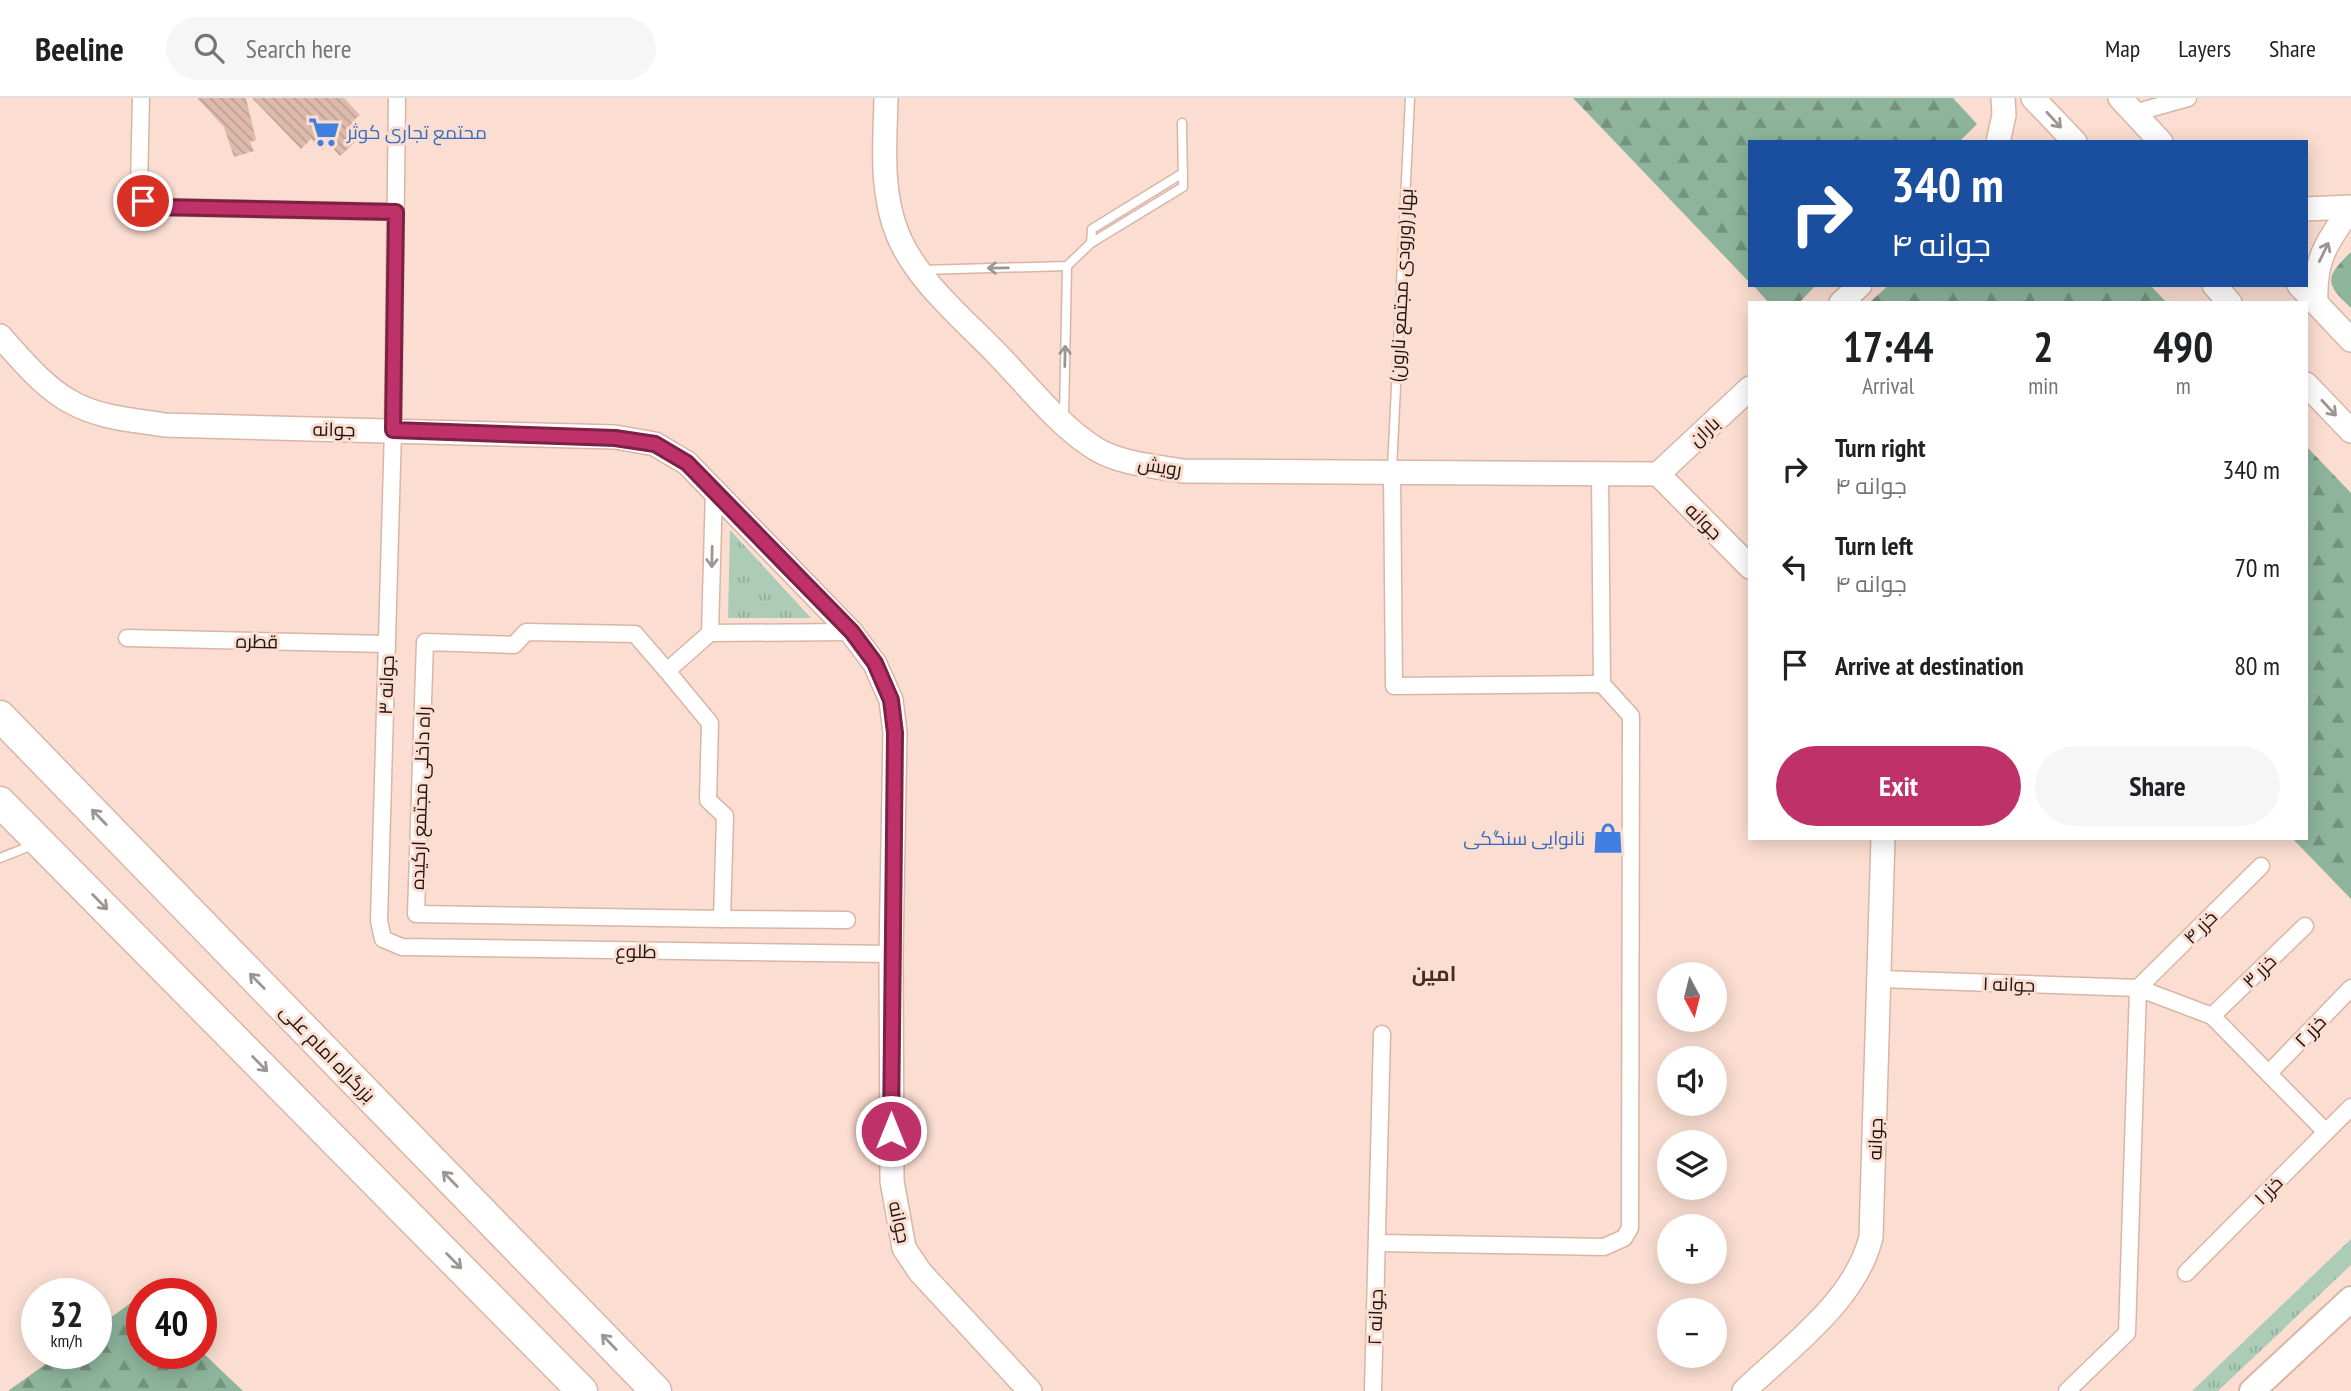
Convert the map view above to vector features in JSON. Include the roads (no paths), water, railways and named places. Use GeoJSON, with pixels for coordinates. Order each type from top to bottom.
{"type":"FeatureCollection","features":[{"type":"Feature","properties":{"kind":"highway","name":"بزرگراه امام علی"},"geometry":{"type":"LineString","coordinates":[[0,716],[656,1391]]}},
{"type":"Feature","properties":{"kind":"highway"},"geometry":{"type":"LineString","coordinates":[[0,802],[582,1391]]}},
{"type":"Feature","properties":{"kind":"main road"},"geometry":{"type":"LineString","coordinates":[[2252,1391],[2351,1299]]}},
{"type":"Feature","properties":{"kind":"main road"},"geometry":{"type":"LineString","coordinates":[[2275,1391],[2328,1322]]}},
{"type":"Feature","properties":{"kind":"street"},"geometry":{"type":"LineString","coordinates":[[141,98],[139,187],[143,201],[156,207],[396,212]]}},
{"type":"Feature","properties":{"kind":"street","name":"جوانه ۳"},"geometry":{"type":"LineString","coordinates":[[383,939],[379,920],[393,430],[397,98]]}},
{"type":"Feature","properties":{"kind":"street","name":"رویش"},"geometry":{"type":"LineString","coordinates":[[886,98],[884,159],[888,200],[898,235],[918,270],[1064,424],[1097,450],[1134,463],[1183,471],[1658,474]]}},
{"type":"Feature","properties":{"kind":"street"},"geometry":{"type":"LineString","coordinates":[[1998,140],[2004,115],[2003,98]]}},
{"type":"Feature","properties":{"kind":"street"},"geometry":{"type":"LineString","coordinates":[[2034,98],[2073,140]]}},
{"type":"Feature","properties":{"kind":"street"},"geometry":{"type":"LineString","coordinates":[[2127,105],[2188,98]]}},
{"type":"Feature","properties":{"kind":"street"},"geometry":{"type":"LineString","coordinates":[[2127,105],[2159,140]]}},
{"type":"Feature","properties":{"kind":"street"},"geometry":{"type":"LineString","coordinates":[[2308,209],[2351,208]]}},
{"type":"Feature","properties":{"kind":"street"},"geometry":{"type":"LineString","coordinates":[[2316,302],[2315,274],[2322,253],[2351,208]]}},
{"type":"Feature","properties":{"kind":"street"},"geometry":{"type":"LineString","coordinates":[[1843,301],[1858,287]]}},
{"type":"Feature","properties":{"kind":"street"},"geometry":{"type":"LineString","coordinates":[[2216,287],[2228,301]]}},
{"type":"Feature","properties":{"kind":"street"},"geometry":{"type":"LineString","coordinates":[[2301,287],[2351,340]]}},
{"type":"Feature","properties":{"kind":"street","name":"جوانه"},"geometry":{"type":"LineString","coordinates":[[0,336],[41,380],[73,404],[113,418],[164,425],[615,438],[655,444],[687,463],[714,488],[852,632],[875,663],[891,700],[895,733],[891,954],[892,1181],[904,1248],[920,1272],[1030,1391]]}},
{"type":"Feature","properties":{"kind":"street"},"geometry":{"type":"LineString","coordinates":[[2308,386],[2351,431]]}},
{"type":"Feature","properties":{"kind":"street","name":"باران"},"geometry":{"type":"LineString","coordinates":[[1658,474],[1748,390]]}},
{"type":"Feature","properties":{"kind":"street"},"geometry":{"type":"LineString","coordinates":[[1392,472],[1394,686],[1602,684]]}},
{"type":"Feature","properties":{"kind":"street"},"geometry":{"type":"LineString","coordinates":[[1378,1243],[1604,1247],[1625,1238],[1630,1227],[1630,716],[1602,684],[1600,474]]}},
{"type":"Feature","properties":{"kind":"street","name":"جوانه"},"geometry":{"type":"LineString","coordinates":[[1658,474],[1748,565]]}},
{"type":"Feature","properties":{"kind":"street"},"geometry":{"type":"LineString","coordinates":[[710,633],[714,488]]}},
{"type":"Feature","properties":{"kind":"street","name":"راه داخلی مجتمع ارکیده"},"geometry":{"type":"LineString","coordinates":[[722,919],[725,816],[708,800],[710,723],[635,634],[526,632],[514,645],[425,642],[416,914],[722,919],[847,920]]}},
{"type":"Feature","properties":{"kind":"street"},"geometry":{"type":"LineString","coordinates":[[667,671],[710,633],[852,632]]}},
{"type":"Feature","properties":{"kind":"street","name":"قطره"},"geometry":{"type":"LineString","coordinates":[[127,638],[387,644]]}},
{"type":"Feature","properties":{"kind":"street","name":"جوانه"},"geometry":{"type":"LineString","coordinates":[[1744,1391],[1845,1293],[1866,1256],[1871,1237],[1883,840]]}},
{"type":"Feature","properties":{"kind":"street","name":"خزر ۴"},"geometry":{"type":"LineString","coordinates":[[2138,988],[2261,866]]}},
{"type":"Feature","properties":{"kind":"street","name":"خزر ۳"},"geometry":{"type":"LineString","coordinates":[[2212,1016],[2305,926]]}},
{"type":"Feature","properties":{"kind":"street","name":"طلوع"},"geometry":{"type":"LineString","coordinates":[[383,939],[401,947],[891,954]]}},
{"type":"Feature","properties":{"kind":"street","name":"جوانه ۱"},"geometry":{"type":"LineString","coordinates":[[1880,979],[2138,988],[2212,1016]]}},
{"type":"Feature","properties":{"kind":"street"},"geometry":{"type":"LineString","coordinates":[[2067,1391],[2127,1333],[2138,988]]}},
{"type":"Feature","properties":{"kind":"street","name":"خزر ۲"},"geometry":{"type":"LineString","coordinates":[[2269,1073],[2351,988]]}},
{"type":"Feature","properties":{"kind":"street"},"geometry":{"type":"LineString","coordinates":[[2212,1016],[2326,1132]]}},
{"type":"Feature","properties":{"kind":"street","name":"جوانه ۲"},"geometry":{"type":"LineString","coordinates":[[1373,1391],[1382,1034]]}},
{"type":"Feature","properties":{"kind":"street","name":"خزر ۱"},"geometry":{"type":"LineString","coordinates":[[2186,1273],[2351,1107]]}},
{"type":"Feature","properties":{"kind":"lane","name":"بهار (ورودی مجتمع نارون)"},"geometry":{"type":"LineString","coordinates":[[1392,472],[1410,98]]}},
{"type":"Feature","properties":{"kind":"lane"},"geometry":{"type":"LineString","coordinates":[[918,270],[1067,266],[1091,243],[1092,229],[1182,173],[1182,123]]}},
{"type":"Feature","properties":{"kind":"lane"},"geometry":{"type":"LineString","coordinates":[[1064,424],[1067,266]]}},
{"type":"Feature","properties":{"kind":"lane"},"geometry":{"type":"LineString","coordinates":[[0,858],[41,843]]}},
{"type":"Feature","properties":{"kind":"place","name":"محتمع تجاری کوثر"},"geometry":{"type":"Point","coordinates":[324,132]}},
{"type":"Feature","properties":{"kind":"place","name":"نانوایی سنگکی"},"geometry":{"type":"Point","coordinates":[1608,838]}},
{"type":"Feature","properties":{"kind":"district","name":"امین"},"geometry":{"type":"Point","coordinates":[1434,974]}}]}
